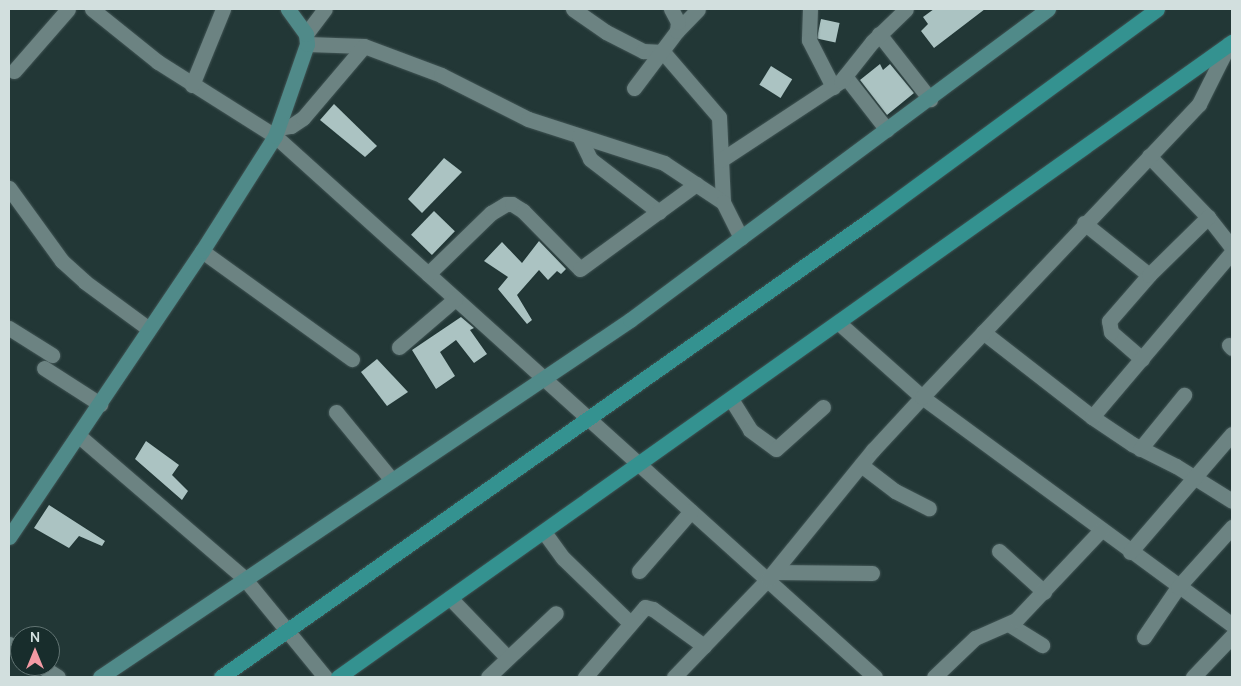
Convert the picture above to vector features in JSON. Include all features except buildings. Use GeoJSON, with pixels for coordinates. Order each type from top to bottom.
{"type":"FeatureCollection","features":[{"type":"Feature","properties":{"kind":"main road"},"geometry":{"type":"LineString","coordinates":[[221,677],[874,216],[1157,9]]}},
{"type":"Feature","properties":{"kind":"main road"},"geometry":{"type":"LineString","coordinates":[[338,677],[840,324],[1230,43]]}},
{"type":"Feature","properties":{"kind":"street"},"geometry":{"type":"LineString","coordinates":[[14,71],[68,9]]}},
{"type":"Feature","properties":{"kind":"street"},"geometry":{"type":"LineString","coordinates":[[92,9],[158,62],[192,85],[277,132],[455,299],[638,465],[691,511],[771,575],[876,677]]}},
{"type":"Feature","properties":{"kind":"street"},"geometry":{"type":"LineString","coordinates":[[192,85],[223,9]]}},
{"type":"Feature","properties":{"kind":"street"},"geometry":{"type":"LineString","coordinates":[[288,9],[307,39]]}},
{"type":"Feature","properties":{"kind":"street"},"geometry":{"type":"LineString","coordinates":[[9,537],[202,251],[277,132],[307,39],[325,9]]}},
{"type":"Feature","properties":{"kind":"street"},"geometry":{"type":"LineString","coordinates":[[573,9],[606,32],[643,52],[663,52],[718,117],[723,202],[741,238]]}},
{"type":"Feature","properties":{"kind":"street"},"geometry":{"type":"LineString","coordinates":[[671,9],[678,22],[677,31]]}},
{"type":"Feature","properties":{"kind":"street"},"geometry":{"type":"LineString","coordinates":[[634,88],[677,31],[698,9]]}},
{"type":"Feature","properties":{"kind":"street"},"geometry":{"type":"LineString","coordinates":[[810,9],[809,40],[833,87]]}},
{"type":"Feature","properties":{"kind":"street"},"geometry":{"type":"LineString","coordinates":[[721,160],[833,87],[845,76],[880,34],[906,9]]}},
{"type":"Feature","properties":{"kind":"street"},"geometry":{"type":"LineString","coordinates":[[100,677],[244,578],[630,320],[930,99],[1048,9]]}},
{"type":"Feature","properties":{"kind":"street"},"geometry":{"type":"LineString","coordinates":[[880,34],[930,99]]}},
{"type":"Feature","properties":{"kind":"street"},"geometry":{"type":"LineString","coordinates":[[307,39],[364,46],[441,75],[528,119],[664,163],[723,202]]}},
{"type":"Feature","properties":{"kind":"street"},"geometry":{"type":"LineString","coordinates":[[674,677],[771,575],[861,465],[922,397],[1084,223],[1199,104],[1230,43]]}},
{"type":"Feature","properties":{"kind":"street"},"geometry":{"type":"LineString","coordinates":[[277,132],[303,118],[364,46]]}},
{"type":"Feature","properties":{"kind":"street"},"geometry":{"type":"LineString","coordinates":[[845,76],[887,130]]}},
{"type":"Feature","properties":{"kind":"street"},"geometry":{"type":"LineString","coordinates":[[579,136],[590,159],[659,212]]}},
{"type":"Feature","properties":{"kind":"street"},"geometry":{"type":"LineString","coordinates":[[1149,156],[1208,217],[1232,248]]}},
{"type":"Feature","properties":{"kind":"street"},"geometry":{"type":"LineString","coordinates":[[428,274],[491,213],[506,204],[512,204],[524,211],[578,269],[696,184]]}},
{"type":"Feature","properties":{"kind":"street"},"geometry":{"type":"LineString","coordinates":[[9,188],[67,266],[149,330]]}},
{"type":"Feature","properties":{"kind":"street"},"geometry":{"type":"LineString","coordinates":[[1142,359],[1108,326],[1149,275],[1208,217]]}},
{"type":"Feature","properties":{"kind":"street"},"geometry":{"type":"LineString","coordinates":[[1084,223],[1149,275]]}},
{"type":"Feature","properties":{"kind":"street"},"geometry":{"type":"LineString","coordinates":[[202,251],[352,359]]}},
{"type":"Feature","properties":{"kind":"street"},"geometry":{"type":"LineString","coordinates":[[1092,417],[1232,252]]}},
{"type":"Feature","properties":{"kind":"street"},"geometry":{"type":"LineString","coordinates":[[399,347],[455,299]]}},
{"type":"Feature","properties":{"kind":"street"},"geometry":{"type":"LineString","coordinates":[[840,324],[922,397],[1178,588],[1232,625]]}},
{"type":"Feature","properties":{"kind":"street"},"geometry":{"type":"LineString","coordinates":[[9,328],[100,404]]}},
{"type":"Feature","properties":{"kind":"street"},"geometry":{"type":"LineString","coordinates":[[983,332],[1092,417],[1140,448],[1176,466],[1232,501]]}},
{"type":"Feature","properties":{"kind":"street"},"geometry":{"type":"LineString","coordinates":[[1140,448],[1184,395]]}},
{"type":"Feature","properties":{"kind":"street"},"geometry":{"type":"LineString","coordinates":[[731,399],[750,430],[776,449],[823,407]]}},
{"type":"Feature","properties":{"kind":"street"},"geometry":{"type":"LineString","coordinates":[[336,412],[391,479]]}},
{"type":"Feature","properties":{"kind":"street"},"geometry":{"type":"LineString","coordinates":[[1130,552],[1232,434]]}},
{"type":"Feature","properties":{"kind":"street"},"geometry":{"type":"LineString","coordinates":[[78,436],[244,578],[325,677]]}},
{"type":"Feature","properties":{"kind":"street"},"geometry":{"type":"LineString","coordinates":[[861,465],[895,491],[929,508]]}},
{"type":"Feature","properties":{"kind":"street"},"geometry":{"type":"LineString","coordinates":[[639,572],[691,511]]}},
{"type":"Feature","properties":{"kind":"street"},"geometry":{"type":"LineString","coordinates":[[1144,637],[1178,588],[1232,527]]}},
{"type":"Feature","properties":{"kind":"street"},"geometry":{"type":"LineString","coordinates":[[934,677],[976,638],[1010,625],[1044,592],[1101,530]]}},
{"type":"Feature","properties":{"kind":"street"},"geometry":{"type":"LineString","coordinates":[[544,532],[563,558],[630,623]]}},
{"type":"Feature","properties":{"kind":"street"},"geometry":{"type":"LineString","coordinates":[[999,551],[1044,592]]}},
{"type":"Feature","properties":{"kind":"street"},"geometry":{"type":"LineString","coordinates":[[771,575],[872,573]]}},
{"type":"Feature","properties":{"kind":"street"},"geometry":{"type":"LineString","coordinates":[[450,598],[508,658]]}},
{"type":"Feature","properties":{"kind":"street"},"geometry":{"type":"LineString","coordinates":[[585,677],[643,608],[648,606],[704,646]]}},
{"type":"Feature","properties":{"kind":"street"},"geometry":{"type":"LineString","coordinates":[[488,677],[556,613]]}},
{"type":"Feature","properties":{"kind":"street"},"geometry":{"type":"LineString","coordinates":[[1010,625],[1042,645]]}},
{"type":"Feature","properties":{"kind":"street"},"geometry":{"type":"LineString","coordinates":[[1193,677],[1232,636]]}}]}
